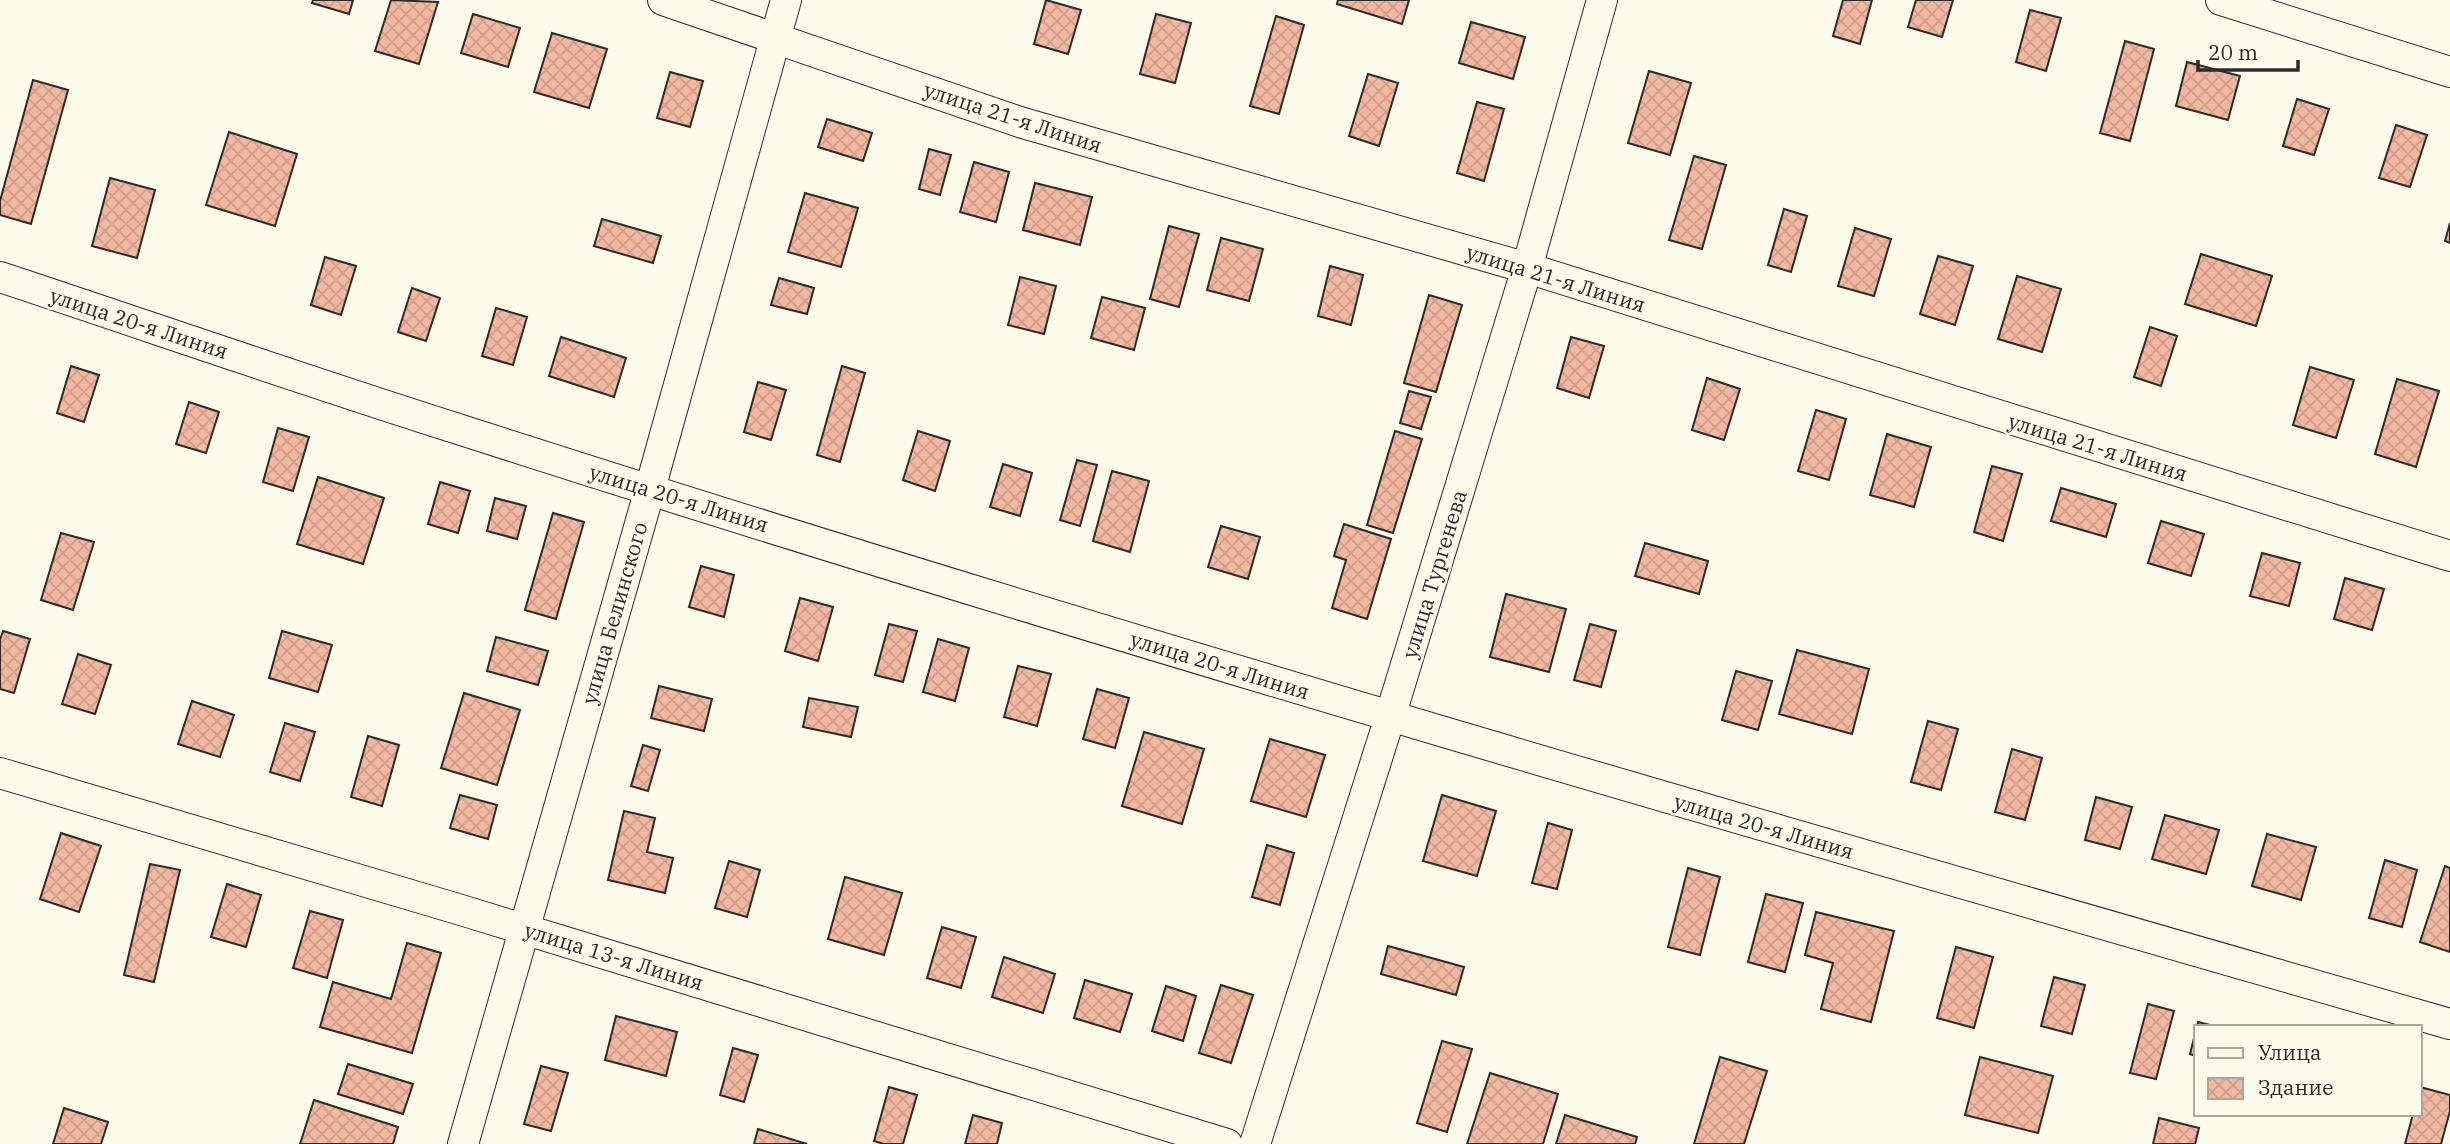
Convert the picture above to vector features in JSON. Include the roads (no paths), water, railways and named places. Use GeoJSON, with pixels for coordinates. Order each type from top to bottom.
{"type":"FeatureCollection","features":[{"type":"Feature","properties":{"kind":"street","name":"улица 21-я Линия"},"geometry":{"type":"LineString","coordinates":[[663,0],[1023,123],[1527,268],[2450,556]]}},
{"type":"Feature","properties":{"kind":"street","name":"улица Белинского"},"geometry":{"type":"LineString","coordinates":[[463,1144],[786,0]]}},
{"type":"Feature","properties":{"kind":"street","name":"улица Тургенева"},"geometry":{"type":"LineString","coordinates":[[1255,1144],[1390,717],[1527,268],[1602,0]]}},
{"type":"Feature","properties":{"kind":"street"},"geometry":{"type":"LineString","coordinates":[[2221,0],[2450,72]]}},
{"type":"Feature","properties":{"kind":"street","name":"улица 20-я Линия"},"geometry":{"type":"LineString","coordinates":[[0,277],[452,427],[1390,717],[2450,1024]]}},
{"type":"Feature","properties":{"kind":"street","name":"улица 13-я Линия"},"geometry":{"type":"LineString","coordinates":[[0,773],[524,929],[1227,1144]]}}]}
